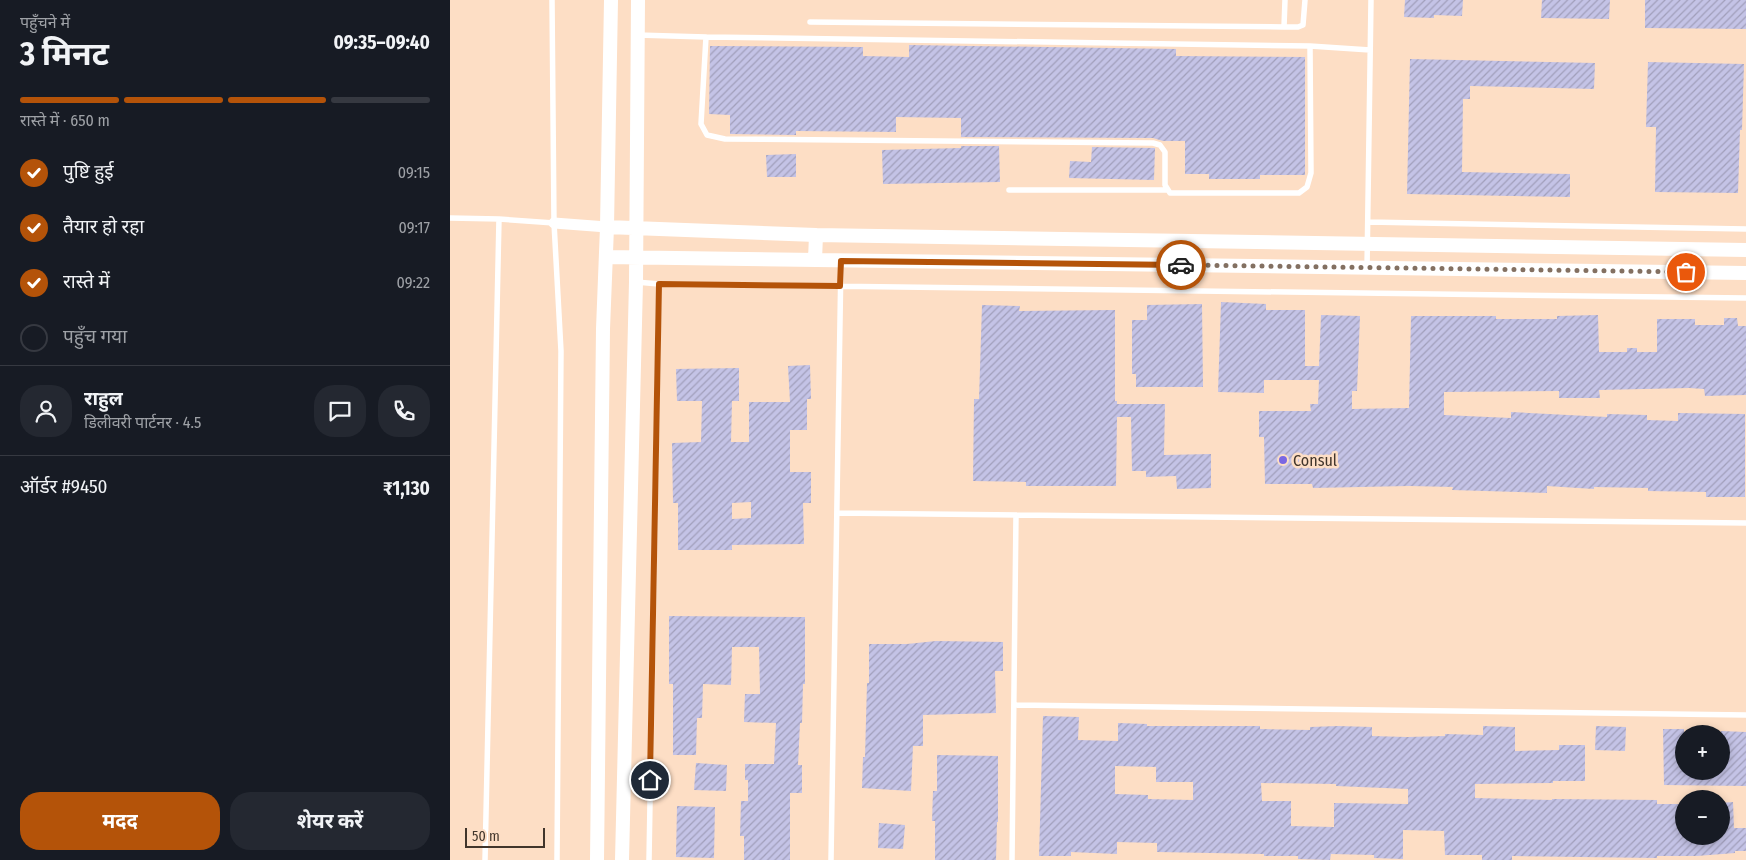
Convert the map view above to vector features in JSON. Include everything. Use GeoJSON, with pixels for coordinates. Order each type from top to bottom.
{"type":"FeatureCollection","features":[{"type":"Feature","properties":{"kind":"street"},"geometry":{"type":"LineString","coordinates":[[598,860],[603,330],[607,227],[611,0]]}},
{"type":"Feature","properties":{"kind":"street"},"geometry":{"type":"LineString","coordinates":[[622,860],[636,282],[638,0]]}},
{"type":"Feature","properties":{"kind":"street"},"geometry":{"type":"LineString","coordinates":[[554,223],[607,227],[816,235],[1746,250]]}},
{"type":"Feature","properties":{"kind":"street"},"geometry":{"type":"LineString","coordinates":[[816,235],[816,260]]}},
{"type":"Feature","properties":{"kind":"street"},"geometry":{"type":"LineString","coordinates":[[606,258],[1746,273]]}},
{"type":"Feature","properties":{"kind":"lane"},"geometry":{"type":"LineString","coordinates":[[552,0],[554,223],[561,351],[557,860]]}},
{"type":"Feature","properties":{"kind":"lane"},"geometry":{"type":"LineString","coordinates":[[1284,27],[1285,0]]}},
{"type":"Feature","properties":{"kind":"lane"},"geometry":{"type":"LineString","coordinates":[[810,22],[1298,27],[1303,25],[1305,0]]}},
{"type":"Feature","properties":{"kind":"lane"},"geometry":{"type":"LineString","coordinates":[[1367,268],[1371,0]]}},
{"type":"Feature","properties":{"kind":"lane"},"geometry":{"type":"LineString","coordinates":[[637,35],[1310,46],[1370,50]]}},
{"type":"Feature","properties":{"kind":"lane"},"geometry":{"type":"LineString","coordinates":[[706,37],[701,124],[707,135],[725,139],[1153,143],[1160,145],[1165,152],[1165,185],[1167,190]]}},
{"type":"Feature","properties":{"kind":"lane"},"geometry":{"type":"LineString","coordinates":[[1009,190],[1167,190],[1170,193],[1299,193],[1307,186],[1311,173],[1310,46]]}},
{"type":"Feature","properties":{"kind":"lane"},"geometry":{"type":"LineString","coordinates":[[450,218],[554,223]]}},
{"type":"Feature","properties":{"kind":"lane"},"geometry":{"type":"LineString","coordinates":[[485,860],[499,219]]}},
{"type":"Feature","properties":{"kind":"lane"},"geometry":{"type":"LineString","coordinates":[[1368,222],[1746,229]]}},
{"type":"Feature","properties":{"kind":"lane"},"geometry":{"type":"LineString","coordinates":[[831,860],[841,261]]}},
{"type":"Feature","properties":{"kind":"lane"},"geometry":{"type":"LineString","coordinates":[[636,282],[659,284],[1746,298]]}},
{"type":"Feature","properties":{"kind":"lane"},"geometry":{"type":"LineString","coordinates":[[649,860],[659,284]]}},
{"type":"Feature","properties":{"kind":"lane"},"geometry":{"type":"LineString","coordinates":[[837,513],[1746,524]]}},
{"type":"Feature","properties":{"kind":"lane"},"geometry":{"type":"LineString","coordinates":[[1012,860],[1016,515]]}},
{"type":"Feature","properties":{"kind":"lane"},"geometry":{"type":"LineString","coordinates":[[1014,705],[1746,715]]}},
{"type":"Feature","properties":{"kind":"building"},"geometry":{"type":"Polygon","coordinates":[[[1405,0],[1463,0],[1462,16],[1434,15],[1434,18],[1404,17],[1405,0]]]}},
{"type":"Feature","properties":{"kind":"building"},"geometry":{"type":"Polygon","coordinates":[[[1542,0],[1610,0],[1609,19],[1541,18],[1542,0]]]}},
{"type":"Feature","properties":{"kind":"building"},"geometry":{"type":"Polygon","coordinates":[[[1645,0],[1746,0],[1746,29],[1645,28],[1645,0]]]}},
{"type":"Feature","properties":{"kind":"building"},"geometry":{"type":"Polygon","coordinates":[[[909,45],[1176,49],[1176,56],[1305,57],[1305,175],[1260,175],[1260,179],[1209,179],[1209,174],[1185,174],[1185,141],[1163,141],[1153,138],[961,137],[961,118],[896,117],[896,132],[796,131],[796,135],[730,134],[730,115],[709,114],[710,46],[863,47],[863,56],[909,57],[909,45]]]}},
{"type":"Feature","properties":{"kind":"building"},"geometry":{"type":"Polygon","coordinates":[[[1410,59],[1595,63],[1594,89],[1470,86],[1470,99],[1463,99],[1462,172],[1570,174],[1570,197],[1407,194],[1410,59]]]}},
{"type":"Feature","properties":{"kind":"building"},"geometry":{"type":"Polygon","coordinates":[[[1648,62],[1744,64],[1738,193],[1655,192],[1656,127],[1646,127],[1648,62]]]}},
{"type":"Feature","properties":{"kind":"building"},"geometry":{"type":"Polygon","coordinates":[[[961,146],[999,146],[1000,182],[883,184],[882,150],[961,148],[961,146]]]}},
{"type":"Feature","properties":{"kind":"building"},"geometry":{"type":"Polygon","coordinates":[[[1092,147],[1155,148],[1154,180],[1069,178],[1070,161],[1091,162],[1092,147]]]}},
{"type":"Feature","properties":{"kind":"building"},"geometry":{"type":"Polygon","coordinates":[[[796,154],[796,177],[767,177],[766,155],[796,154]]]}},
{"type":"Feature","properties":{"kind":"building"},"geometry":{"type":"Polygon","coordinates":[[[1221,302],[1266,304],[1266,310],[1305,310],[1305,366],[1319,366],[1321,315],[1360,316],[1357,391],[1352,391],[1352,409],[1409,408],[1411,316],[1496,316],[1496,319],[1557,319],[1557,316],[1598,315],[1599,352],[1627,352],[1627,348],[1637,348],[1637,352],[1657,352],[1657,319],[1695,319],[1695,325],[1724,325],[1724,318],[1737,318],[1738,326],[1746,326],[1746,395],[1705,396],[1704,389],[1689,388],[1599,390],[1600,398],[1559,398],[1559,391],[1444,392],[1444,415],[1511,418],[1511,412],[1607,417],[1607,414],[1647,415],[1647,420],[1678,421],[1678,413],[1745,414],[1745,497],[1706,497],[1706,492],[1648,491],[1648,488],[1594,487],[1594,489],[1547,486],[1547,493],[1452,490],[1453,487],[1313,488],[1312,484],[1265,484],[1264,437],[1259,437],[1259,411],[1311,411],[1310,404],[1318,404],[1319,380],[1264,380],[1264,393],[1218,392],[1221,302]]]}},
{"type":"Feature","properties":{"kind":"building"},"geometry":{"type":"Polygon","coordinates":[[[1202,304],[1203,387],[1136,387],[1136,374],[1132,374],[1132,320],[1147,320],[1147,305],[1202,304]]]}},
{"type":"Feature","properties":{"kind":"building"},"geometry":{"type":"Polygon","coordinates":[[[982,305],[1020,306],[1019,311],[1115,310],[1115,401],[1117,401],[1117,404],[1165,404],[1164,455],[1211,454],[1211,488],[1177,489],[1176,476],[1146,477],[1146,471],[1132,471],[1131,417],[1117,417],[1116,486],[1026,486],[1026,482],[973,481],[974,399],[979,399],[982,305]]]}},
{"type":"Feature","properties":{"kind":"building"},"geometry":{"type":"Polygon","coordinates":[[[810,365],[811,399],[807,399],[807,430],[790,430],[790,472],[811,472],[811,503],[803,503],[804,544],[732,545],[732,550],[678,550],[678,503],[673,503],[672,443],[701,442],[702,401],[677,401],[676,369],[739,368],[739,401],[732,401],[731,442],[749,442],[749,402],[790,402],[788,366],[810,365]],[[751,502],[732,503],[732,519],[751,518],[751,502]]]}},
{"type":"Feature","properties":{"kind":"building"},"geometry":{"type":"Polygon","coordinates":[[[669,616],[805,617],[805,684],[803,684],[798,765],[802,765],[802,793],[790,793],[790,860],[744,860],[744,836],[740,836],[741,801],[748,801],[748,780],[745,780],[745,764],[774,764],[776,723],[744,722],[745,694],[760,694],[759,647],[732,647],[731,685],[703,684],[702,718],[697,718],[696,755],[673,755],[673,684],[669,684],[669,616]]]}},
{"type":"Feature","properties":{"kind":"building"},"geometry":{"type":"Polygon","coordinates":[[[936,641],[1003,642],[1003,671],[995,671],[996,713],[923,715],[923,746],[913,746],[911,791],[862,788],[863,757],[865,757],[867,683],[869,683],[869,644],[907,644],[936,641]]]}},
{"type":"Feature","properties":{"kind":"building"},"geometry":{"type":"Polygon","coordinates":[[[1043,716],[1079,717],[1078,740],[1118,741],[1118,723],[1147,724],[1147,726],[1260,726],[1260,729],[1310,730],[1310,727],[1372,727],[1372,736],[1407,737],[1445,736],[1445,734],[1483,735],[1483,726],[1515,727],[1515,751],[1559,750],[1559,745],[1585,745],[1585,781],[1475,784],[1475,798],[1657,800],[1657,804],[1675,804],[1675,845],[1730,845],[1730,802],[1733,802],[1734,828],[1746,828],[1746,851],[1697,856],[1657,856],[1657,858],[1512,856],[1512,860],[1482,860],[1482,855],[1445,855],[1444,831],[1403,830],[1403,859],[1374,858],[1374,855],[1331,854],[1330,860],[1298,859],[1298,856],[1264,856],[1264,854],[1157,852],[1157,843],[1117,842],[1117,854],[1071,852],[1071,856],[1039,856],[1043,716]],[[1115,766],[1115,794],[1148,795],[1148,799],[1193,800],[1193,782],[1156,782],[1156,767],[1115,766]],[[1261,783],[1262,801],[1291,801],[1291,826],[1334,827],[1334,803],[1408,804],[1408,789],[1336,786],[1336,784],[1261,783]]]}},
{"type":"Feature","properties":{"kind":"building"},"geometry":{"type":"Polygon","coordinates":[[[1596,726],[1626,727],[1625,751],[1595,750],[1596,726]]]}},
{"type":"Feature","properties":{"kind":"building"},"geometry":{"type":"Polygon","coordinates":[[[1663,729],[1675,729],[1675,780],[1730,780],[1730,731],[1746,732],[1746,786],[1664,785],[1663,729]]]}},
{"type":"Feature","properties":{"kind":"building"},"geometry":{"type":"Polygon","coordinates":[[[937,755],[998,756],[996,860],[935,860],[935,821],[932,821],[933,791],[937,791],[937,755]]]}},
{"type":"Feature","properties":{"kind":"building"},"geometry":{"type":"Polygon","coordinates":[[[696,763],[727,765],[726,791],[694,790],[696,763]]]}},
{"type":"Feature","properties":{"kind":"building"},"geometry":{"type":"Polygon","coordinates":[[[677,806],[715,807],[714,858],[676,857],[677,806]]]}},
{"type":"Feature","properties":{"kind":"building"},"geometry":{"type":"Polygon","coordinates":[[[879,823],[905,825],[903,849],[878,848],[879,823]]]}},
{"type":"Feature","properties":{"kind":"way so far"},"geometry":{"type":"LineString","coordinates":[[1181,265],[1686,272]]}},
{"type":"Feature","properties":{"kind":"place","name":"Consul"},"geometry":{"type":"Point","coordinates":[1283,460]}},
{"type":"Feature","properties":{"kind":"route"},"geometry":{"type":"LineString","coordinates":[[650,780],[659,284],[840,286],[841,261],[1181,265]]}}]}
